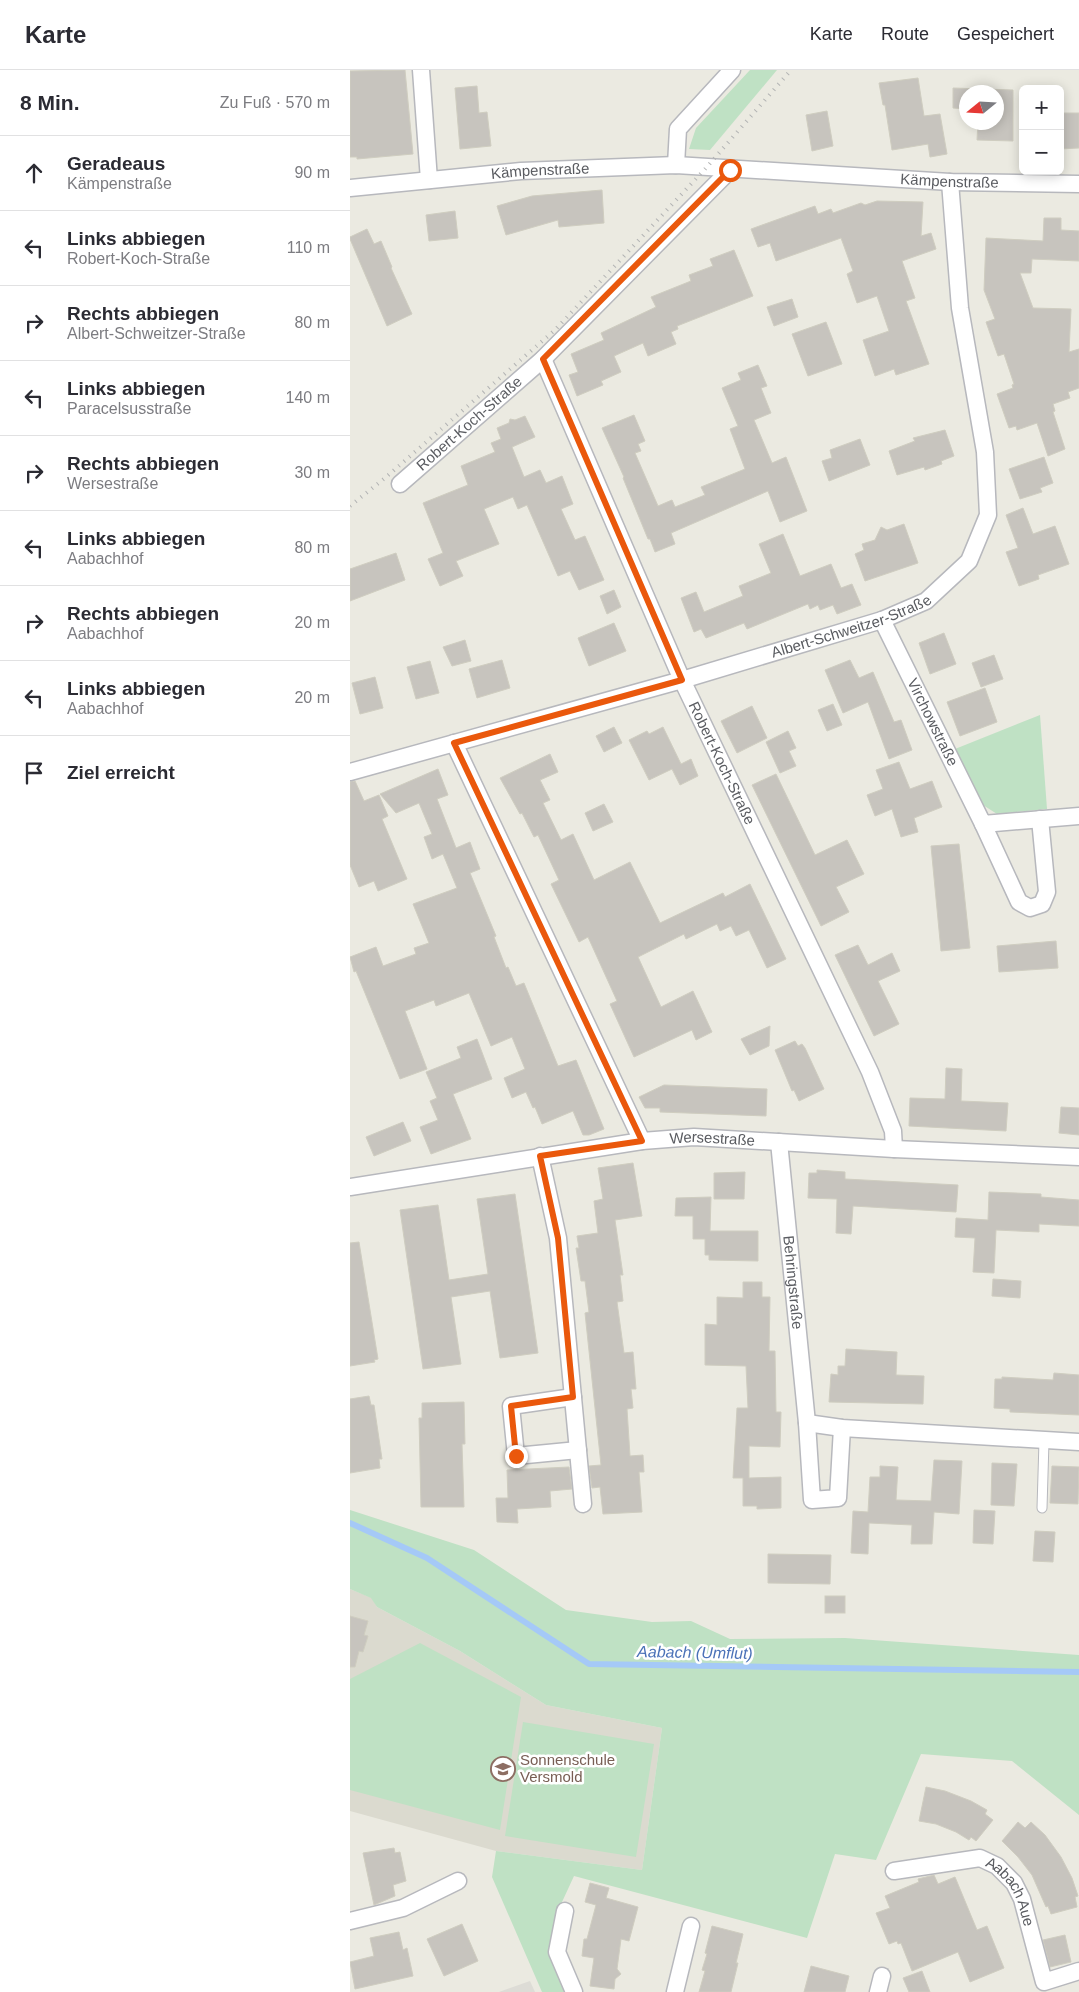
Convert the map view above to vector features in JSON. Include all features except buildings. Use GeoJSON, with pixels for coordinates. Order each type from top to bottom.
{"type":"FeatureCollection","features":[{"type":"Feature","properties":{"kind":"street"},"geometry":{"type":"LineString","coordinates":[[421,70],[429,180]]}},
{"type":"Feature","properties":{"kind":"street"},"geometry":{"type":"LineString","coordinates":[[676,166],[678,129],[732,70]]}},
{"type":"Feature","properties":{"kind":"street","name":"Kämpenstraße"},"geometry":{"type":"LineString","coordinates":[[350,188],[521,171],[676,166],[950,182],[1079,184]]}},
{"type":"Feature","properties":{"kind":"street"},"geometry":{"type":"LineString","coordinates":[[543,359],[730,170]]}},
{"type":"Feature","properties":{"kind":"street","name":"Albert-Schweitzer-Straße"},"geometry":{"type":"LineString","coordinates":[[350,772],[682,680],[882,620],[926,601],[969,561],[988,515],[984,452],[960,308],[950,182]]}},
{"type":"Feature","properties":{"kind":"street","name":"Robert-Koch-Straße"},"geometry":{"type":"LineString","coordinates":[[400,484],[543,359],[682,680],[870,1072],[893,1132],[894,1149]]}},
{"type":"Feature","properties":{"kind":"street","name":"Virchowstraße"},"geometry":{"type":"LineString","coordinates":[[882,620],[1020,902],[1030,908],[1042,904],[1047,892],[1040,819]]}},
{"type":"Feature","properties":{"kind":"street"},"geometry":{"type":"LineString","coordinates":[[454,743],[642,1141]]}},
{"type":"Feature","properties":{"kind":"street"},"geometry":{"type":"LineString","coordinates":[[983,824],[1079,816]]}},
{"type":"Feature","properties":{"kind":"street","name":"Wersestraße"},"geometry":{"type":"LineString","coordinates":[[350,1187],[642,1141],[694,1137],[894,1149],[1079,1157]]}},
{"type":"Feature","properties":{"kind":"street","name":"Behringstraße"},"geometry":{"type":"LineString","coordinates":[[779,1142],[812,1500],[838,1498],[842,1428]]}},
{"type":"Feature","properties":{"kind":"street"},"geometry":{"type":"LineString","coordinates":[[540,1156],[558,1238],[583,1504]]}},
{"type":"Feature","properties":{"kind":"street"},"geometry":{"type":"LineString","coordinates":[[573,1397],[511,1406],[516,1456],[578,1450]]}},
{"type":"Feature","properties":{"kind":"street"},"geometry":{"type":"LineString","coordinates":[[806,1423],[842,1428],[1079,1442]]}},
{"type":"Feature","properties":{"kind":"street","name":"Aabach Aue"},"geometry":{"type":"LineString","coordinates":[[894,1871],[980,1858],[997,1866],[1014,1883],[1022,1899],[1044,1982],[1079,1971]]}},
{"type":"Feature","properties":{"kind":"street"},"geometry":{"type":"LineString","coordinates":[[350,1921],[402,1908],[458,1880]]}},
{"type":"Feature","properties":{"kind":"street"},"geometry":{"type":"LineString","coordinates":[[565,1911],[557,1952],[574,1992]]}},
{"type":"Feature","properties":{"kind":"street"},"geometry":{"type":"LineString","coordinates":[[675,1992],[691,1926]]}},
{"type":"Feature","properties":{"kind":"lane"},"geometry":{"type":"LineString","coordinates":[[1042,1508],[1044,1441]]}},
{"type":"Feature","properties":{"kind":"shaded area","name":"Sonnenschule Versmold"},"geometry":{"type":"Polygon","coordinates":[[[350,1589],[372,1598],[377,1607],[460,1651],[546,1705],[662,1728],[642,1870],[496,1851],[350,1811],[350,1589]]]}},
{"type":"Feature","properties":{"kind":"shaded area"},"geometry":{"type":"Polygon","coordinates":[[[530,1981],[535,1992],[499,1992],[530,1981]]]}},
{"type":"Feature","properties":{"kind":"green space"},"geometry":{"type":"Polygon","coordinates":[[[750,70],[777,70],[710,150],[689,149],[696,128],[750,70]]]}},
{"type":"Feature","properties":{"kind":"green space"},"geometry":{"type":"Polygon","coordinates":[[[1040,715],[1047,809],[997,814],[983,805],[955,749],[1040,715]]]}},
{"type":"Feature","properties":{"kind":"green space"},"geometry":{"type":"Polygon","coordinates":[[[350,1510],[474,1550],[566,1610],[652,1622],[691,1621],[730,1639],[845,1638],[1079,1655],[1079,1815],[1012,1761],[921,1754],[876,1860],[835,1854],[807,1938],[574,1876],[562,1902],[552,1952],[568,1992],[542,1992],[492,1877],[496,1851],[642,1870],[662,1728],[546,1705],[460,1651],[377,1607],[371,1598],[350,1589],[350,1510]]]}},
{"type":"Feature","properties":{"kind":"green space"},"geometry":{"type":"Polygon","coordinates":[[[420,1643],[521,1697],[500,1830],[350,1790],[350,1679],[420,1643]]]}},
{"type":"Feature","properties":{"kind":"green space"},"geometry":{"type":"Polygon","coordinates":[[[523,1722],[654,1744],[636,1857],[505,1836],[523,1722]]]}},
{"type":"Feature","properties":{"kind":"waterway","name":"Aabach (Umflut)"},"geometry":{"type":"LineString","coordinates":[[350,1523],[427,1558],[589,1664],[1079,1672]]}},
{"type":"Feature","properties":{"kind":"railway"},"geometry":{"type":"LineString","coordinates":[[350,506],[385,478],[555,330],[706,168],[791,70]]}},
{"type":"Feature","properties":{"kind":"place","name":"Sonnenschule Versmold"},"geometry":{"type":"Point","coordinates":[503,1769]}},
{"type":"Feature","properties":{"kind":"route"},"geometry":{"type":"LineString","coordinates":[[516,1456],[511,1406],[573,1397],[558,1238],[540,1156],[642,1141],[454,743],[682,680],[543,359],[730,170]]}}]}
